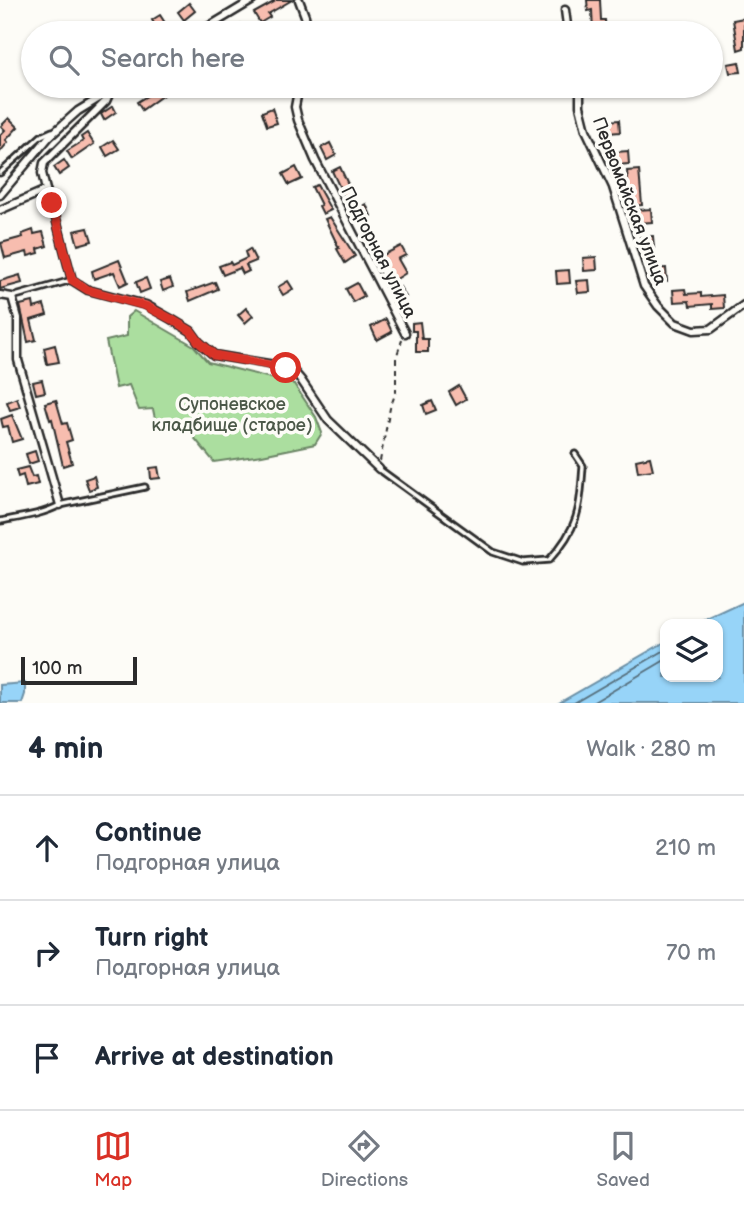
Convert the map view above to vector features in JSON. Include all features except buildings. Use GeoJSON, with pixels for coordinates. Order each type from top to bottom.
{"type":"FeatureCollection","features":[{"type":"Feature","properties":{"kind":"street"},"geometry":{"type":"LineString","coordinates":[[218,21],[253,0]]}},
{"type":"Feature","properties":{"kind":"street"},"geometry":{"type":"LineString","coordinates":[[299,0],[306,21]]}},
{"type":"Feature","properties":{"kind":"street"},"geometry":{"type":"LineString","coordinates":[[565,10],[566,21]]}},
{"type":"Feature","properties":{"kind":"street"},"geometry":{"type":"LineString","coordinates":[[0,195],[39,146],[78,111],[100,98]]}},
{"type":"Feature","properties":{"kind":"street"},"geometry":{"type":"LineString","coordinates":[[107,98],[44,163],[42,173],[72,280],[88,290],[146,306],[171,319],[191,331],[214,355],[286,368],[295,373],[328,420],[379,469]]}},
{"type":"Feature","properties":{"kind":"street","name":"Подгорная улица"},"geometry":{"type":"LineString","coordinates":[[297,98],[295,107],[315,160],[405,333]]}},
{"type":"Feature","properties":{"kind":"street","name":"Первомайская улица"},"geometry":{"type":"LineString","coordinates":[[580,98],[586,130],[613,187],[644,286],[658,306],[676,323],[694,330],[711,329],[744,305]]}},
{"type":"Feature","properties":{"kind":"street"},"geometry":{"type":"LineString","coordinates":[[0,210],[46,190]]}},
{"type":"Feature","properties":{"kind":"street"},"geometry":{"type":"LineString","coordinates":[[0,295],[12,297],[18,318],[18,360],[60,505]]}},
{"type":"Feature","properties":{"kind":"lane"},"geometry":{"type":"LineString","coordinates":[[0,173],[41,135],[61,127]]}},
{"type":"Feature","properties":{"kind":"lane"},"geometry":{"type":"LineString","coordinates":[[12,297],[72,280]]}},
{"type":"Feature","properties":{"kind":"lane"},"geometry":{"type":"LineString","coordinates":[[379,469],[493,552],[523,562],[549,560],[567,540],[580,505],[583,466],[575,454]]}},
{"type":"Feature","properties":{"kind":"lane"},"geometry":{"type":"LineString","coordinates":[[0,521],[145,487]]}},
{"type":"Feature","properties":{"kind":"path","name":"Подгорная улица"},"geometry":{"type":"LineString","coordinates":[[379,469],[390,408],[396,392],[396,358],[405,333]]}},
{"type":"Feature","properties":{"kind":"green space","name":"Супоневское кладбище (старое)"},"geometry":{"type":"Polygon","coordinates":[[[134,311],[194,346],[208,362],[294,384],[316,417],[322,433],[315,444],[214,462],[179,419],[155,419],[153,409],[139,410],[129,385],[116,388],[106,341],[127,336],[127,317],[134,311]]]}},
{"type":"Feature","properties":{"kind":"water"},"geometry":{"type":"Polygon","coordinates":[[[744,602],[744,703],[559,703],[660,645],[660,682],[723,682],[723,619],[708,619],[744,602]]]}},
{"type":"Feature","properties":{"kind":"water"},"geometry":{"type":"Polygon","coordinates":[[[25,683],[22,703],[0,703],[0,685],[25,683]]]}},
{"type":"Feature","properties":{"kind":"route"},"geometry":{"type":"LineString","coordinates":[[52,203],[72,280],[88,290],[146,306],[171,319],[191,331],[214,355],[286,368]]}}]}
